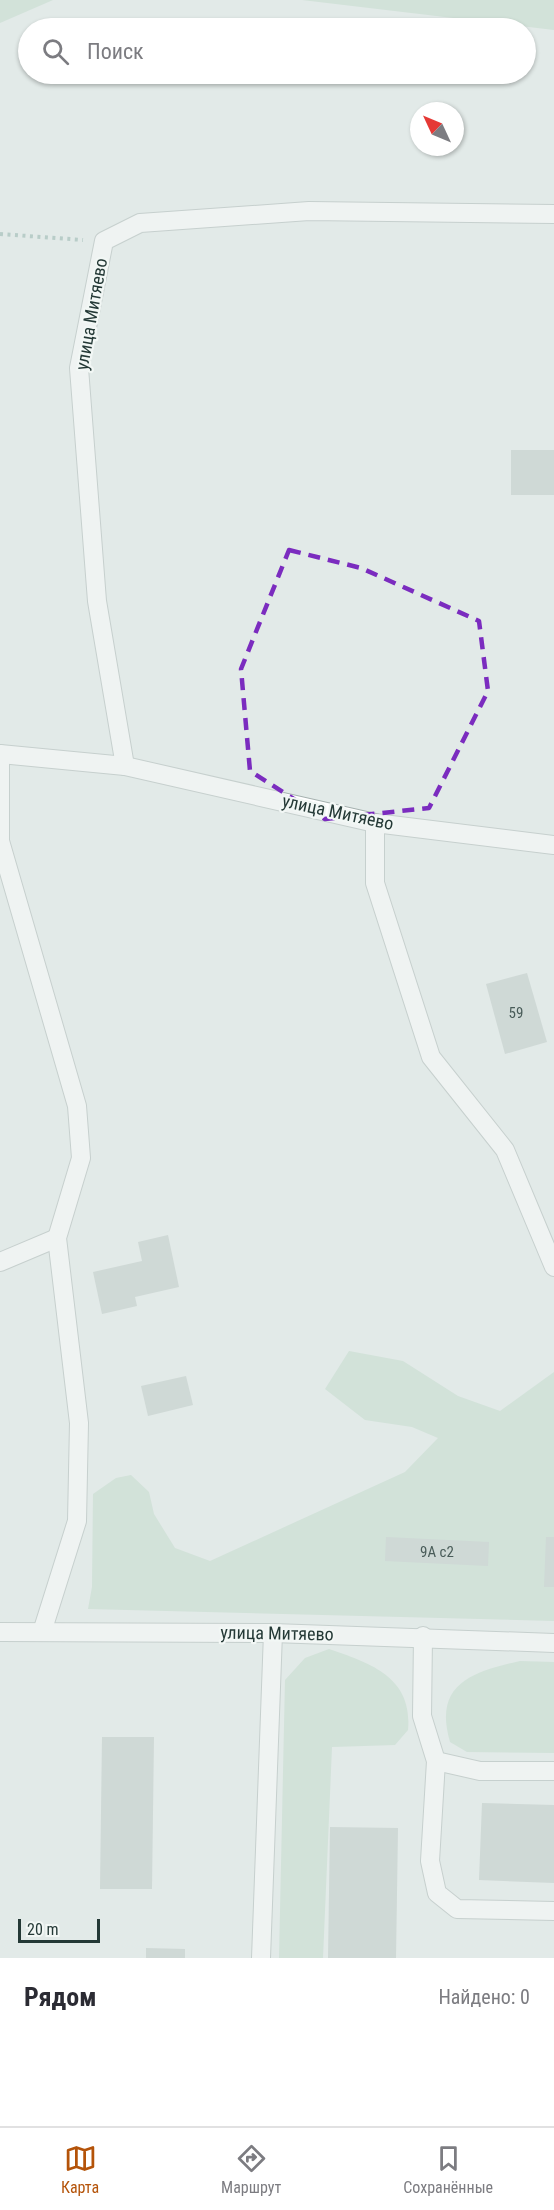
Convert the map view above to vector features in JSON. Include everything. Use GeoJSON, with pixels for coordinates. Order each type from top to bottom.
{"type":"FeatureCollection","features":[{"type":"Feature","properties":{"kind":"street","name":"улица Митяево"},"geometry":{"type":"LineString","coordinates":[[125,766],[97,601],[79,368],[104,241],[140,223],[309,211],[554,214]]}},
{"type":"Feature","properties":{"kind":"street","name":"улица Митяево"},"geometry":{"type":"LineString","coordinates":[[0,754],[125,766],[375,823],[554,844]]}},
{"type":"Feature","properties":{"kind":"street"},"geometry":{"type":"LineString","coordinates":[[0,754],[0,841],[77,1106],[81,1158],[57,1238],[79,1424],[77,1521],[42,1632]]}},
{"type":"Feature","properties":{"kind":"street"},"geometry":{"type":"LineString","coordinates":[[375,823],[375,883],[431,1057],[505,1150],[554,1267]]}},
{"type":"Feature","properties":{"kind":"street"},"geometry":{"type":"LineString","coordinates":[[0,1262],[57,1238]]}},
{"type":"Feature","properties":{"kind":"street","name":"улица Митяево"},"geometry":{"type":"LineString","coordinates":[[0,1632],[273,1633],[423,1636],[554,1643]]}},
{"type":"Feature","properties":{"kind":"street"},"geometry":{"type":"LineString","coordinates":[[261,1958],[273,1633]]}},
{"type":"Feature","properties":{"kind":"street"},"geometry":{"type":"LineString","coordinates":[[423,1636],[422,1716],[436,1761],[430,1861],[437,1893],[457,1909],[554,1911]]}},
{"type":"Feature","properties":{"kind":"street"},"geometry":{"type":"LineString","coordinates":[[436,1761],[480,1771],[554,1771]]}},
{"type":"Feature","properties":{"kind":"path"},"geometry":{"type":"LineString","coordinates":[[0,234],[104,241]]}},
{"type":"Feature","properties":{"kind":"highlighted area"},"geometry":{"type":"Polygon","coordinates":[[[289,550],[361,568],[479,621],[488,691],[429,808],[325,819],[250,771],[241,669],[289,550]]]}},
{"type":"Feature","properties":{"kind":"green space"},"geometry":{"type":"Polygon","coordinates":[[[0,0],[53,0],[0,23],[0,0]]]}},
{"type":"Feature","properties":{"kind":"green space"},"geometry":{"type":"Polygon","coordinates":[[[302,0],[554,0],[554,30],[536,28],[536,18],[453,18],[302,0]]]}},
{"type":"Feature","properties":{"kind":"green space"},"geometry":{"type":"Polygon","coordinates":[[[349,1351],[403,1361],[458,1396],[500,1411],[554,1372],[554,1621],[88,1609],[92,1587],[93,1494],[116,1478],[131,1475],[149,1492],[154,1514],[175,1548],[210,1561],[405,1472],[438,1438],[412,1427],[365,1420],[325,1389],[349,1351]]]}},
{"type":"Feature","properties":{"kind":"green space"},"geometry":{"type":"Polygon","coordinates":[[[329,1649],[373,1667],[396,1685],[404,1697],[408,1712],[408,1730],[395,1745],[332,1747],[323,1958],[279,1958],[285,1680],[305,1658],[329,1649]]]}},
{"type":"Feature","properties":{"kind":"green space"},"geometry":{"type":"Polygon","coordinates":[[[520,1661],[554,1662],[554,1753],[467,1752],[450,1742],[446,1722],[447,1706],[452,1694],[472,1676],[520,1661]]]}},
{"type":"Feature","properties":{"kind":"building"},"geometry":{"type":"Polygon","coordinates":[[[511,450],[554,450],[554,495],[511,495],[511,450]]]}},
{"type":"Feature","properties":{"kind":"building"},"geometry":{"type":"Polygon","coordinates":[[[527,973],[547,1042],[505,1054],[486,984],[527,973]]]}},
{"type":"Feature","properties":{"kind":"building"},"geometry":{"type":"Polygon","coordinates":[[[168,1235],[179,1287],[135,1297],[137,1306],[102,1314],[93,1272],[142,1261],[138,1242],[168,1235]]]}},
{"type":"Feature","properties":{"kind":"building"},"geometry":{"type":"Polygon","coordinates":[[[186,1376],[193,1405],[148,1416],[141,1386],[186,1376]]]}},
{"type":"Feature","properties":{"kind":"building"},"geometry":{"type":"Polygon","coordinates":[[[386,1537],[489,1542],[488,1566],[385,1561],[386,1537]]]}},
{"type":"Feature","properties":{"kind":"building"},"geometry":{"type":"Polygon","coordinates":[[[546,1537],[554,1537],[554,1587],[544,1587],[546,1537]]]}},
{"type":"Feature","properties":{"kind":"building"},"geometry":{"type":"Polygon","coordinates":[[[102,1737],[154,1737],[152,1889],[100,1889],[102,1737]]]}},
{"type":"Feature","properties":{"kind":"building"},"geometry":{"type":"Polygon","coordinates":[[[482,1803],[554,1805],[554,1883],[479,1880],[482,1803]]]}},
{"type":"Feature","properties":{"kind":"building"},"geometry":{"type":"Polygon","coordinates":[[[330,1827],[398,1828],[396,1958],[328,1958],[330,1827]]]}},
{"type":"Feature","properties":{"kind":"building"},"geometry":{"type":"Polygon","coordinates":[[[146,1948],[185,1949],[185,1958],[146,1958],[146,1948]]]}}]}
